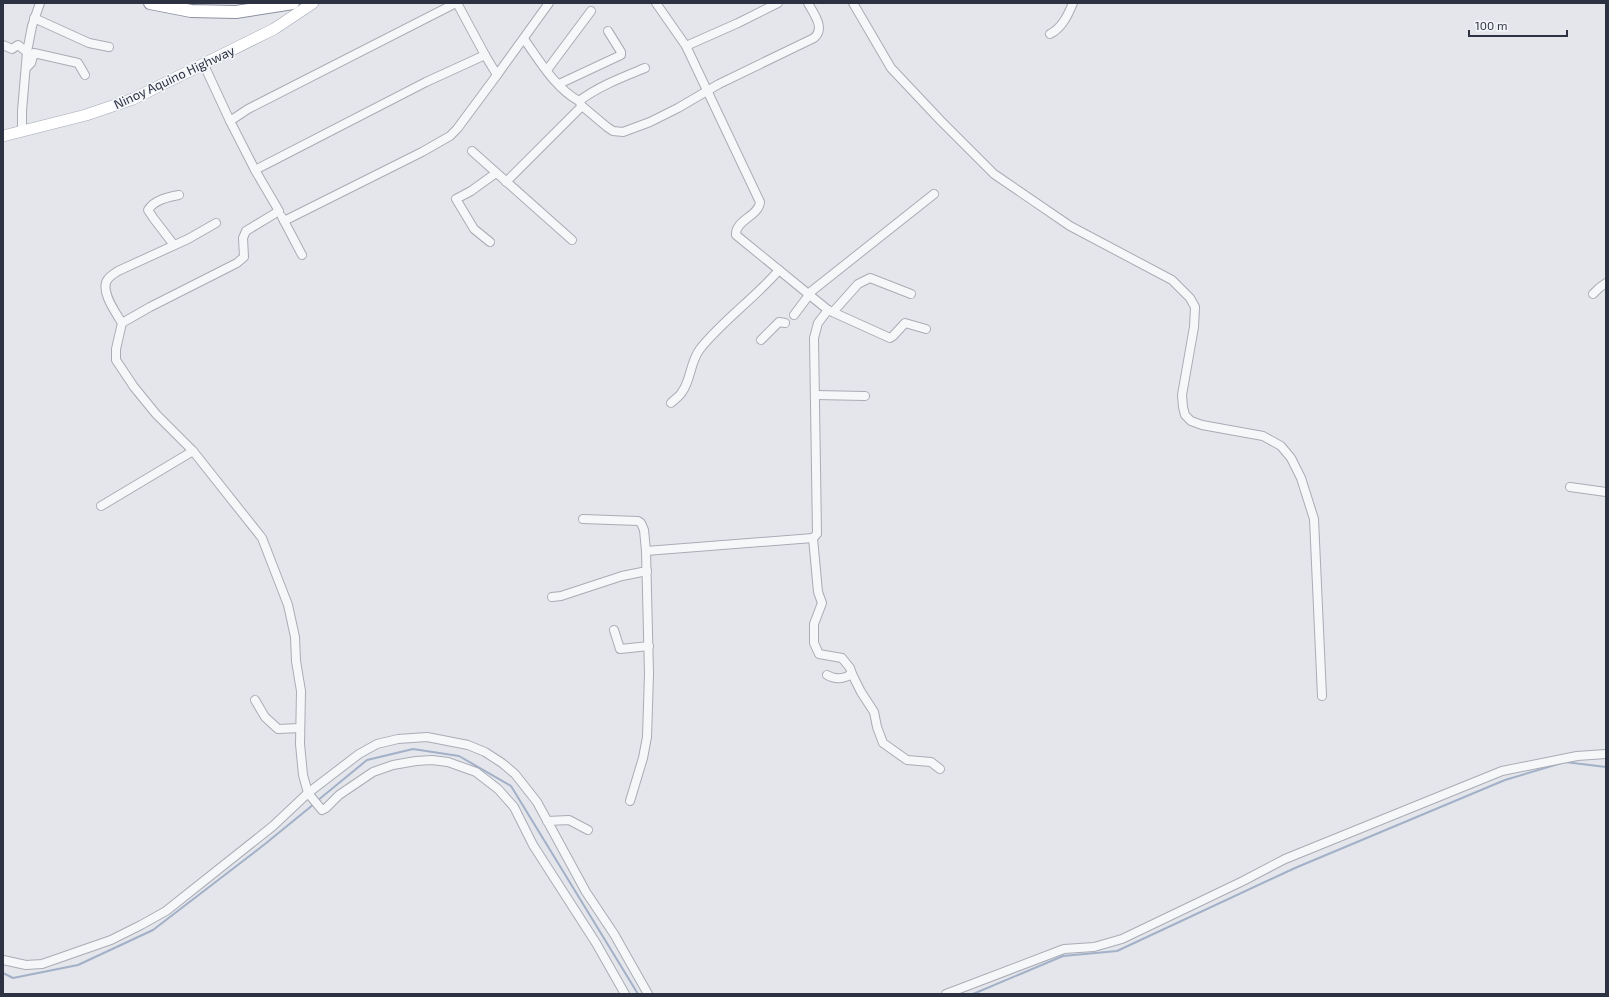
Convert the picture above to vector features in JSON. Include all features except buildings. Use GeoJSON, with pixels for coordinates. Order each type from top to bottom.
{"type":"FeatureCollection","features":[{"type":"Feature","properties":{"kind":"highway"},"geometry":{"type":"LineString","coordinates":[[154,4],[236,12],[293,3]]}},
{"type":"Feature","properties":{"kind":"main road","name":"Ninoy Aquino Highway"},"geometry":{"type":"LineString","coordinates":[[3,136],[108,109],[133,99],[274,29],[313,3]]}},
{"type":"Feature","properties":{"kind":"street"},"geometry":{"type":"LineString","coordinates":[[22,130],[22,111],[27,52],[34,18],[40,3]]}},
{"type":"Feature","properties":{"kind":"street"},"geometry":{"type":"LineString","coordinates":[[230,121],[274,95],[456,3],[497,75]]}},
{"type":"Feature","properties":{"kind":"street"},"geometry":{"type":"LineString","coordinates":[[284,221],[422,152],[450,136],[457,129],[524,39],[549,3]]}},
{"type":"Feature","properties":{"kind":"street"},"geometry":{"type":"LineString","coordinates":[[656,3],[686,46],[760,202],[758,209],[738,227],[736,235],[831,311],[890,338],[905,323],[926,329]]}},
{"type":"Feature","properties":{"kind":"street"},"geometry":{"type":"LineString","coordinates":[[686,46],[738,23],[775,3]]}},
{"type":"Feature","properties":{"kind":"street"},"geometry":{"type":"LineString","coordinates":[[524,39],[547,70],[570,96],[607,127],[613,131],[623,132],[657,118],[818,36],[818,22],[808,3]]}},
{"type":"Feature","properties":{"kind":"street"},"geometry":{"type":"LineString","coordinates":[[853,3],[891,68],[994,174],[1070,226],[1172,280],[1190,298],[1195,306],[1194,327],[1182,395],[1185,415],[1191,421],[1202,425],[1263,436],[1281,446],[1291,458],[1301,478],[1314,519],[1322,696]]}},
{"type":"Feature","properties":{"kind":"street"},"geometry":{"type":"LineString","coordinates":[[1050,34],[1056,31],[1060,26],[1073,3]]}},
{"type":"Feature","properties":{"kind":"street"},"geometry":{"type":"LineString","coordinates":[[547,70],[591,11]]}},
{"type":"Feature","properties":{"kind":"street"},"geometry":{"type":"LineString","coordinates":[[34,18],[89,43],[109,47]]}},
{"type":"Feature","properties":{"kind":"street"},"geometry":{"type":"LineString","coordinates":[[560,84],[621,55],[621,52],[608,32]]}},
{"type":"Feature","properties":{"kind":"street"},"geometry":{"type":"LineString","coordinates":[[3,44],[12,49],[18,45],[27,52]]}},
{"type":"Feature","properties":{"kind":"street"},"geometry":{"type":"LineString","coordinates":[[26,68],[31,63],[34,53],[78,63],[84,75]]}},
{"type":"Feature","properties":{"kind":"street"},"geometry":{"type":"LineString","coordinates":[[256,170],[426,82],[485,55]]}},
{"type":"Feature","properties":{"kind":"street"},"geometry":{"type":"LineString","coordinates":[[204,65],[230,121],[302,255]]}},
{"type":"Feature","properties":{"kind":"street"},"geometry":{"type":"LineString","coordinates":[[506,182],[586,95],[645,68]]}},
{"type":"Feature","properties":{"kind":"street"},"geometry":{"type":"LineString","coordinates":[[472,151],[572,240]]}},
{"type":"Feature","properties":{"kind":"street"},"geometry":{"type":"LineString","coordinates":[[490,242],[474,229],[456,199],[471,191],[496,172]]}},
{"type":"Feature","properties":{"kind":"street"},"geometry":{"type":"LineString","coordinates":[[794,315],[808,294],[934,194]]}},
{"type":"Feature","properties":{"kind":"street"},"geometry":{"type":"LineString","coordinates":[[174,245],[148,210],[160,200],[179,196]]}},
{"type":"Feature","properties":{"kind":"street"},"geometry":{"type":"LineString","coordinates":[[122,323],[150,307],[237,263],[244,257],[243,238],[246,231],[279,211]]}},
{"type":"Feature","properties":{"kind":"street"},"geometry":{"type":"LineString","coordinates":[[216,223],[174,245],[118,271],[108,278],[105,284],[105,292],[122,323],[116,349],[116,360],[147,403],[193,451],[262,538],[288,605],[295,637],[296,661],[301,691],[300,744],[303,775],[310,795],[318,808],[322,810],[339,795],[373,772],[393,765],[416,761],[432,760],[448,762],[476,772],[498,789],[514,808],[533,846],[596,943],[625,994]]}},
{"type":"Feature","properties":{"kind":"street"},"geometry":{"type":"LineString","coordinates":[[671,403],[683,392],[694,359],[700,349],[764,287],[779,270]]}},
{"type":"Feature","properties":{"kind":"street"},"geometry":{"type":"LineString","coordinates":[[646,551],[813,538],[817,534],[814,338],[818,323],[858,284],[870,278],[911,294]]}},
{"type":"Feature","properties":{"kind":"street"},"geometry":{"type":"LineString","coordinates":[[1593,294],[1606,283]]}},
{"type":"Feature","properties":{"kind":"street"},"geometry":{"type":"LineString","coordinates":[[761,340],[779,322],[785,323]]}},
{"type":"Feature","properties":{"kind":"street"},"geometry":{"type":"LineString","coordinates":[[816,395],[865,396]]}},
{"type":"Feature","properties":{"kind":"street"},"geometry":{"type":"LineString","coordinates":[[101,506],[193,451]]}},
{"type":"Feature","properties":{"kind":"street"},"geometry":{"type":"LineString","coordinates":[[1570,487],[1606,492]]}},
{"type":"Feature","properties":{"kind":"street"},"geometry":{"type":"LineString","coordinates":[[583,519],[638,521],[641,523],[644,530],[647,571],[649,646],[647,737],[643,758],[630,801]]}},
{"type":"Feature","properties":{"kind":"street"},"geometry":{"type":"LineString","coordinates":[[813,538],[818,592],[822,603],[814,624],[814,643],[819,654],[842,658],[850,668],[874,712],[883,743],[907,760],[932,762],[940,769]]}},
{"type":"Feature","properties":{"kind":"street"},"geometry":{"type":"LineString","coordinates":[[552,597],[562,596],[622,576],[647,571]]}},
{"type":"Feature","properties":{"kind":"street"},"geometry":{"type":"LineString","coordinates":[[614,630],[620,649],[649,646]]}},
{"type":"Feature","properties":{"kind":"street"},"geometry":{"type":"LineString","coordinates":[[827,674],[839,679],[852,674]]}},
{"type":"Feature","properties":{"kind":"street"},"geometry":{"type":"LineString","coordinates":[[255,700],[265,717],[278,729],[300,728]]}},
{"type":"Feature","properties":{"kind":"street"},"geometry":{"type":"LineString","coordinates":[[3,960],[26,966],[42,964],[111,940],[141,925],[166,911],[273,826],[359,754],[377,744],[398,739],[427,737],[468,745],[485,752],[502,763],[528,788],[586,892],[614,934],[648,994]]}},
{"type":"Feature","properties":{"kind":"street"},"geometry":{"type":"LineString","coordinates":[[946,994],[1064,949],[1094,946],[1122,939],[1243,881],[1285,859],[1502,771],[1577,756],[1606,754]]}},
{"type":"Feature","properties":{"kind":"street"},"geometry":{"type":"LineString","coordinates":[[547,821],[569,820],[588,830]]}},
{"type":"Feature","properties":{"kind":"waterway"},"geometry":{"type":"LineString","coordinates":[[317,801],[367,760],[413,749],[459,756],[511,786],[638,994]]}},
{"type":"Feature","properties":{"kind":"waterway"},"geometry":{"type":"LineString","coordinates":[[973,994],[1063,956],[1117,951],[1295,868],[1505,780],[1565,762],[1606,767]]}},
{"type":"Feature","properties":{"kind":"waterway"},"geometry":{"type":"LineString","coordinates":[[3,973],[13,978],[78,965],[153,930],[265,844],[314,804]]}}]}
